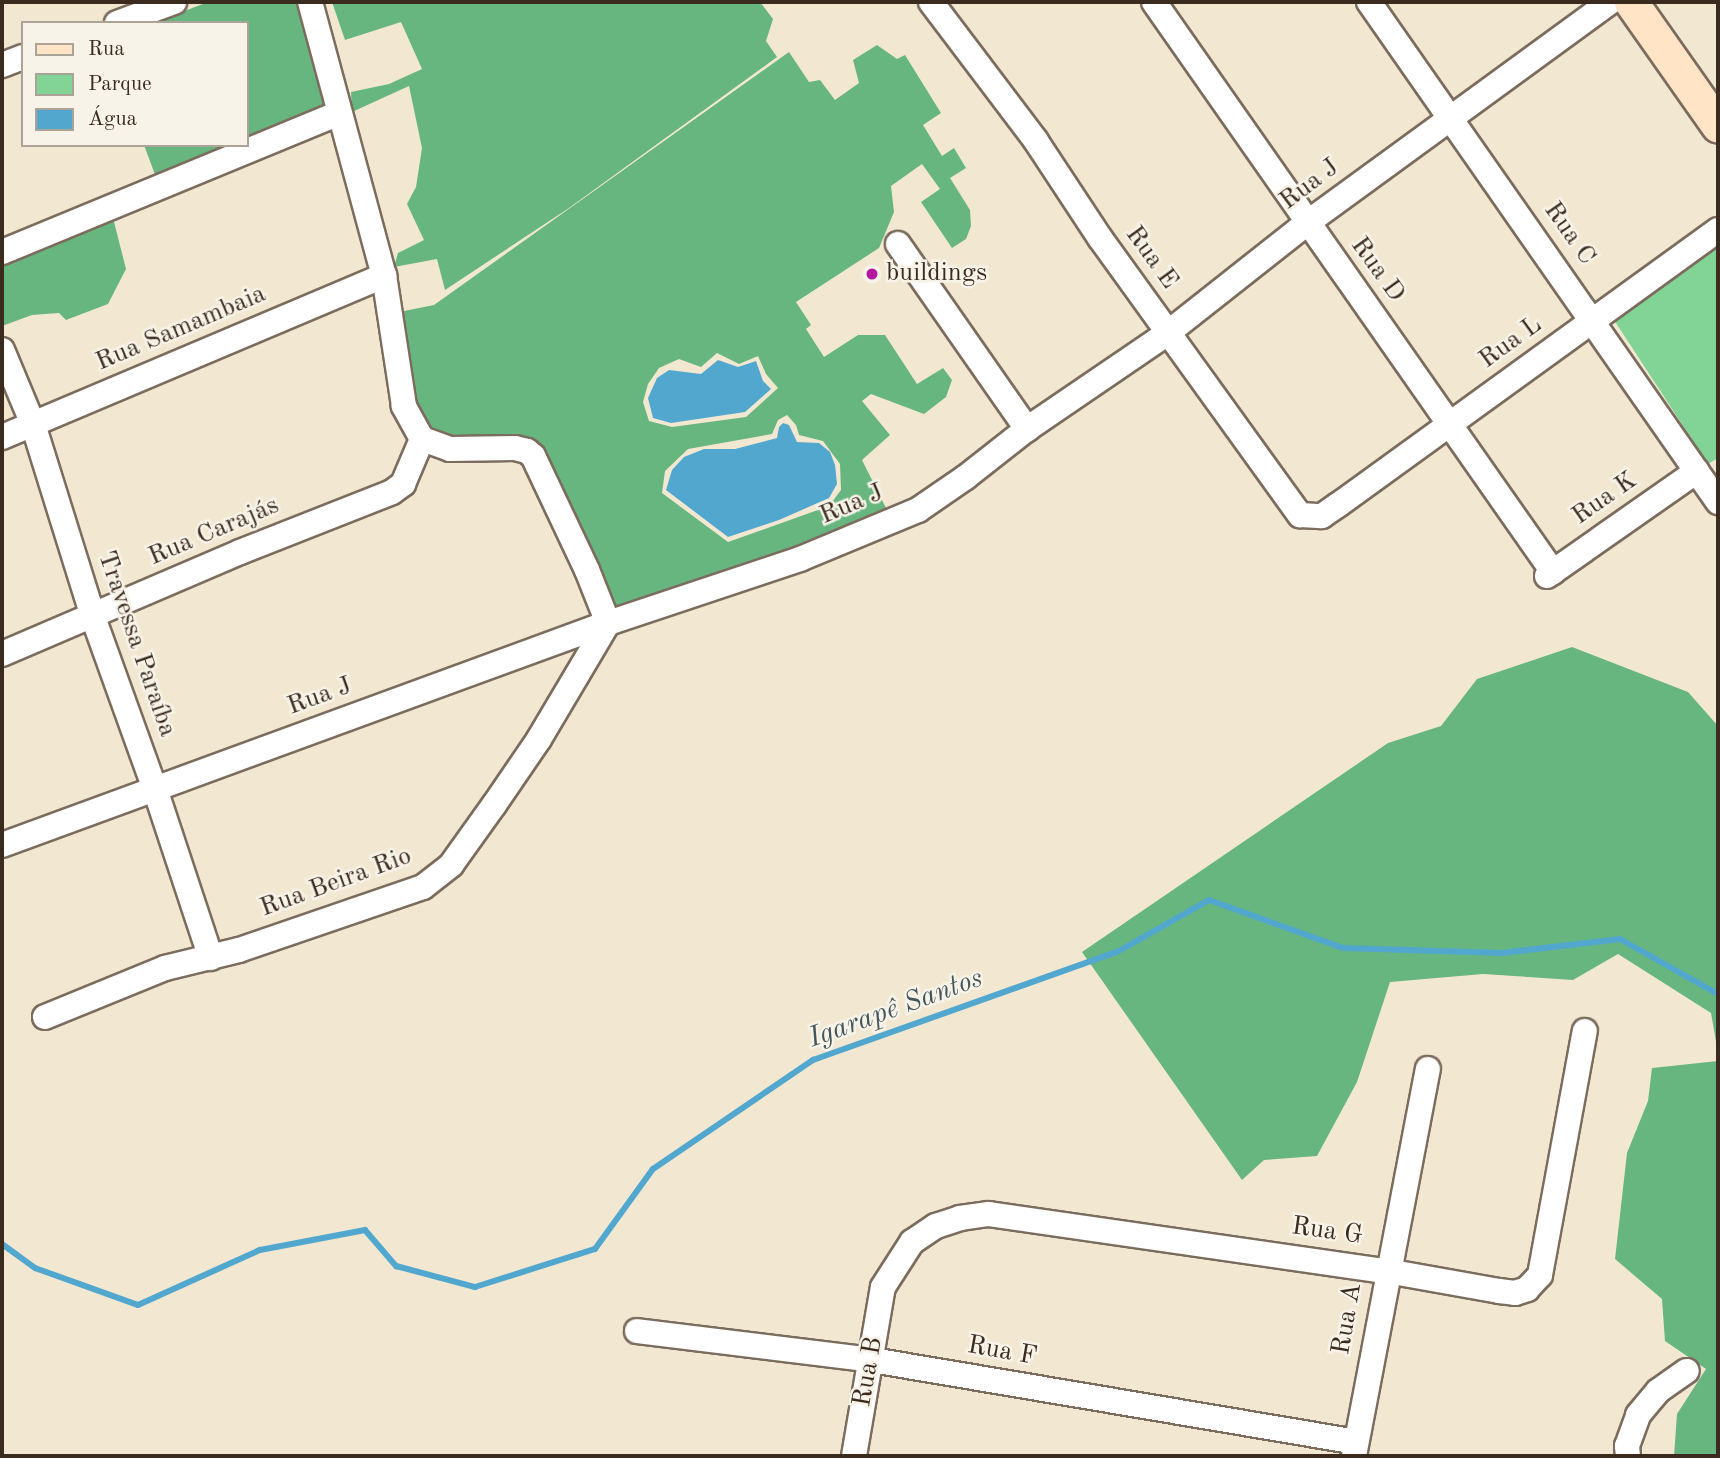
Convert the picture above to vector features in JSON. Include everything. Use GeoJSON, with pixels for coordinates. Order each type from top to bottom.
{"type":"FeatureCollection","features":[{"type":"Feature","properties":{"kind":"street"},"geometry":{"type":"LineString","coordinates":[[122,21],[174,2]]}},
{"type":"Feature","properties":{"kind":"street"},"geometry":{"type":"LineString","coordinates":[[310,2],[384,276],[404,406],[422,439],[450,449],[515,448],[527,451],[533,456],[587,570],[608,623]]}},
{"type":"Feature","properties":{"kind":"street","name":"Rua E"},"geometry":{"type":"LineString","coordinates":[[931,2],[1036,141],[1100,238],[1300,515],[1322,516],[1338,505]]}},
{"type":"Feature","properties":{"kind":"street","name":"Rua D"},"geometry":{"type":"LineString","coordinates":[[1154,2],[1307,223],[1451,423],[1550,574]]}},
{"type":"Feature","properties":{"kind":"street","name":"Rua C"},"geometry":{"type":"LineString","coordinates":[[1369,2],[1594,320],[1718,502]]}},
{"type":"Feature","properties":{"kind":"street","name":"Rua J"},"geometry":{"type":"LineString","coordinates":[[2,845],[608,623],[800,559],[918,510],[966,477],[1027,429],[1169,332],[1307,223],[1610,2]]}},
{"type":"Feature","properties":{"kind":"street"},"geometry":{"type":"LineString","coordinates":[[1631,2],[1718,126]]}},
{"type":"Feature","properties":{"kind":"street"},"geometry":{"type":"LineString","coordinates":[[2,65],[21,58]]}},
{"type":"Feature","properties":{"kind":"street"},"geometry":{"type":"LineString","coordinates":[[2,252],[339,113]]}},
{"type":"Feature","properties":{"kind":"street","name":"Rua L"},"geometry":{"type":"LineString","coordinates":[[1338,505],[1718,230]]}},
{"type":"Feature","properties":{"kind":"street"},"geometry":{"type":"LineString","coordinates":[[898,244],[1027,429]]}},
{"type":"Feature","properties":{"kind":"street","name":"Rua Samambaia"},"geometry":{"type":"LineString","coordinates":[[2,437],[384,276]]}},
{"type":"Feature","properties":{"kind":"street","name":"Travessa Paraíba"},"geometry":{"type":"LineString","coordinates":[[2,351],[33,424],[93,617],[155,789],[211,958]]}},
{"type":"Feature","properties":{"kind":"street","name":"Rua Carajás"},"geometry":{"type":"LineString","coordinates":[[2,654],[240,552],[392,492],[402,484],[422,439]]}},
{"type":"Feature","properties":{"kind":"street","name":"Rua K"},"geometry":{"type":"LineString","coordinates":[[1550,574],[1697,471]]}},
{"type":"Feature","properties":{"kind":"street","name":"Rua Beira Rio"},"geometry":{"type":"LineString","coordinates":[[45,1017],[165,968],[211,958],[423,887],[451,866],[538,739],[608,623]]}},
{"type":"Feature","properties":{"kind":"street","name":"Rua G"},"geometry":{"type":"LineString","coordinates":[[883,1287],[912,1242],[936,1226],[960,1218],[989,1214],[1387,1271],[1515,1293],[1534,1283],[1541,1275],[1584,1031]]}},
{"type":"Feature","properties":{"kind":"street","name":"Rua A"},"geometry":{"type":"LineString","coordinates":[[1355,1449],[1387,1271],[1428,1069]]}},
{"type":"Feature","properties":{"kind":"street","name":"Rua B"},"geometry":{"type":"LineString","coordinates":[[854,1456],[883,1287]]}},
{"type":"Feature","properties":{"kind":"street","name":"Rua F"},"geometry":{"type":"LineString","coordinates":[[637,1331],[872,1360],[1355,1449]]}},
{"type":"Feature","properties":{"kind":"street"},"geometry":{"type":"LineString","coordinates":[[1628,1456],[1628,1446],[1638,1415],[1658,1391],[1687,1371]]}},
{"type":"Feature","properties":{"kind":"green space"},"geometry":{"type":"Polygon","coordinates":[[[208,2],[295,2],[336,112],[248,145],[248,21],[158,21],[208,2]]]}},
{"type":"Feature","properties":{"kind":"green space"},"geometry":{"type":"Polygon","coordinates":[[[332,2],[760,2],[773,19],[766,41],[777,57],[569,208],[445,290],[437,259],[394,267],[398,253],[424,240],[407,204],[416,187],[422,148],[409,86],[352,112],[351,92],[389,84],[422,69],[401,22],[345,40],[332,2]]]}},
{"type":"Feature","properties":{"kind":"green space"},"geometry":{"type":"Polygon","coordinates":[[[877,45],[897,59],[905,55],[941,113],[923,125],[942,156],[954,148],[966,168],[950,178],[970,210],[971,226],[966,239],[952,248],[921,202],[940,189],[922,164],[891,186],[894,212],[879,248],[796,302],[811,325],[806,329],[824,357],[858,335],[885,335],[917,384],[943,368],[952,380],[946,397],[924,414],[871,394],[862,401],[890,435],[862,460],[886,508],[597,628],[535,452],[425,435],[389,314],[434,305],[789,52],[809,82],[820,80],[835,100],[859,83],[853,60],[877,45]],[[717,353],[701,367],[679,359],[659,368],[648,384],[643,402],[649,421],[672,427],[746,417],[778,388],[766,374],[758,356],[739,364],[717,353]],[[787,415],[778,420],[772,434],[688,449],[665,471],[662,493],[728,542],[829,506],[841,490],[840,464],[823,441],[799,435],[796,425],[787,415]]]}},
{"type":"Feature","properties":{"kind":"green space"},"geometry":{"type":"Polygon","coordinates":[[[145,147],[244,147],[157,180],[145,147]]]}},
{"type":"Feature","properties":{"kind":"green space"},"geometry":{"type":"Polygon","coordinates":[[[111,210],[126,269],[108,304],[66,320],[59,313],[32,315],[2,326],[2,256],[111,210]]]}},
{"type":"Feature","properties":{"kind":"green space"},"geometry":{"type":"Polygon","coordinates":[[[1718,246],[1718,458],[1708,464],[1614,320],[1718,246]]]}},
{"type":"Feature","properties":{"kind":"green space"},"geometry":{"type":"Polygon","coordinates":[[[1572,647],[1688,692],[1718,726],[1718,1053],[1711,1013],[1618,954],[1573,980],[1483,974],[1390,982],[1357,1082],[1317,1156],[1264,1160],[1242,1180],[1082,952],[1388,743],[1441,726],[1477,679],[1572,647]]]}},
{"type":"Feature","properties":{"kind":"green space"},"geometry":{"type":"Polygon","coordinates":[[[1718,1061],[1718,1456],[1674,1456],[1677,1414],[1706,1369],[1665,1341],[1662,1299],[1615,1259],[1627,1153],[1648,1101],[1652,1068],[1718,1061]]]}},
{"type":"Feature","properties":{"kind":"water"},"geometry":{"type":"Polygon","coordinates":[[[718,360],[738,367],[756,361],[763,381],[771,389],[745,412],[671,423],[653,418],[648,398],[657,378],[669,370],[701,374],[718,360]]]}},
{"type":"Feature","properties":{"kind":"water"},"geometry":{"type":"Polygon","coordinates":[[[783,423],[789,425],[797,442],[819,443],[830,452],[835,465],[837,484],[829,498],[779,520],[728,537],[666,490],[672,470],[684,457],[704,449],[735,449],[777,438],[779,427],[783,423]]]}},
{"type":"Feature","properties":{"kind":"waterway","name":"Igarapê Santos"},"geometry":{"type":"LineString","coordinates":[[2,1244],[35,1268],[138,1305],[260,1250],[365,1230],[396,1266],[475,1287],[595,1249],[653,1169],[813,1060],[1117,952],[1209,900],[1343,948],[1502,953],[1620,939],[1718,994]]}},
{"type":"Feature","properties":{"kind":"place","name":"buildings"},"geometry":{"type":"Point","coordinates":[872,274]}}]}
